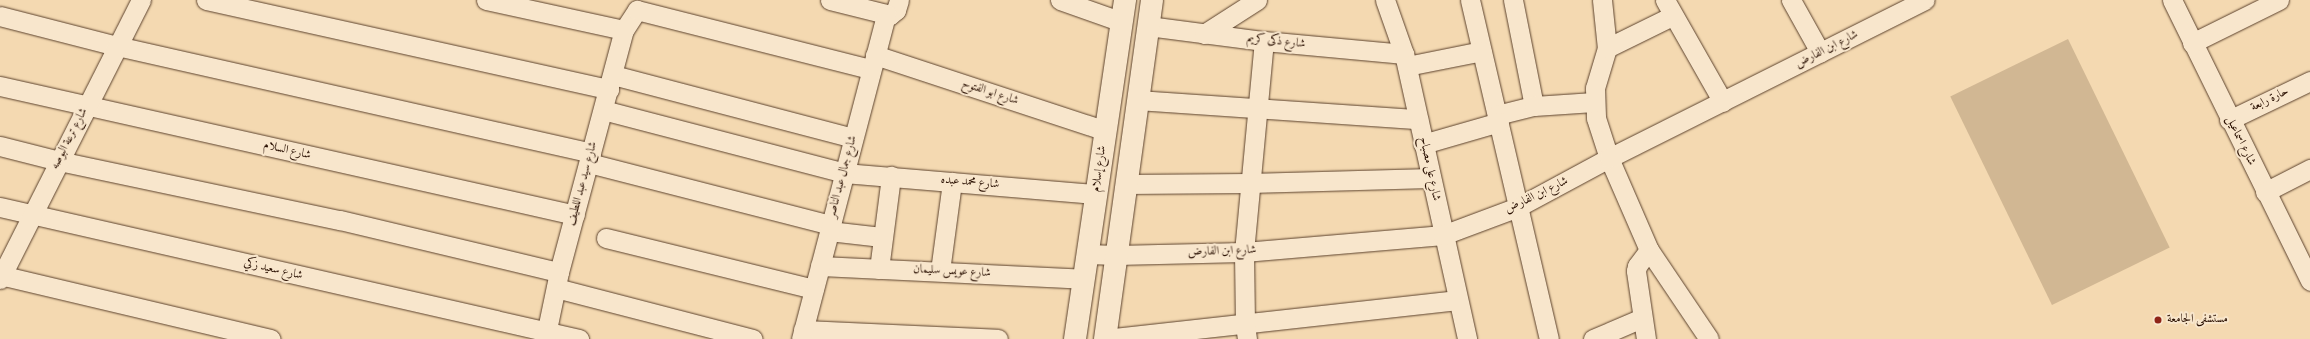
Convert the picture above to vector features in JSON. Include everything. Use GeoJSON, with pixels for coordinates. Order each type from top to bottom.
{"type":"FeatureCollection","features":[{"type":"Feature","properties":{"kind":"street","name":"شارع ترعة البوصه"},"geometry":{"type":"LineString","coordinates":[[1,276],[141,0]]}},
{"type":"Feature","properties":{"kind":"street"},"geometry":{"type":"LineString","coordinates":[[206,0],[611,82],[853,138]]}},
{"type":"Feature","properties":{"kind":"street"},"geometry":{"type":"LineString","coordinates":[[486,0],[624,30]]}},
{"type":"Feature","properties":{"kind":"street"},"geometry":{"type":"LineString","coordinates":[[830,0],[886,14],[894,13],[899,0]]}},
{"type":"Feature","properties":{"kind":"street"},"geometry":{"type":"LineString","coordinates":[[1060,0],[1122,22]]}},
{"type":"Feature","properties":{"kind":"street","name":"شارع إسلام"},"geometry":{"type":"LineString","coordinates":[[1075,339],[1125,0]]}},
{"type":"Feature","properties":{"kind":"street"},"geometry":{"type":"LineString","coordinates":[[1152,0],[1125,184],[1105,339],[1246,332],[1458,300]]}},
{"type":"Feature","properties":{"kind":"street"},"geometry":{"type":"LineString","coordinates":[[1204,34],[1257,0]]}},
{"type":"Feature","properties":{"kind":"street","name":"شارع على مصباح"},"geometry":{"type":"LineString","coordinates":[[1385,0],[1405,60],[1467,339]]}},
{"type":"Feature","properties":{"kind":"street"},"geometry":{"type":"LineString","coordinates":[[1470,0],[1549,339]]}},
{"type":"Feature","properties":{"kind":"street"},"geometry":{"type":"LineString","coordinates":[[1513,0],[1534,106]]}},
{"type":"Feature","properties":{"kind":"street"},"geometry":{"type":"LineString","coordinates":[[1602,0],[1607,48],[1598,72],[1594,102],[1596,118],[1609,158],[1649,250],[1709,339]]}},
{"type":"Feature","properties":{"kind":"street"},"geometry":{"type":"LineString","coordinates":[[1791,0],[1820,52]]}},
{"type":"Feature","properties":{"kind":"street","name":"شارع اسماعيل"},"geometry":{"type":"LineString","coordinates":[[2172,0],[2264,192],[2304,253],[2310,281]]}},
{"type":"Feature","properties":{"kind":"street"},"geometry":{"type":"LineString","coordinates":[[2192,43],[2279,0]]}},
{"type":"Feature","properties":{"kind":"street","name":"شارع ابن الفارض"},"geometry":{"type":"LineString","coordinates":[[1088,254],[1116,255],[1244,252],[1443,234],[1518,207],[1609,158],[1922,1]]}},
{"type":"Feature","properties":{"kind":"street"},"geometry":{"type":"LineString","coordinates":[[1607,48],[1668,8],[1723,102]]}},
{"type":"Feature","properties":{"kind":"street","name":"شارع ابو الفتوح"},"geometry":{"type":"LineString","coordinates":[[624,30],[634,12],[641,9],[873,62],[1106,130]]}},
{"type":"Feature","properties":{"kind":"street","name":"شارع جمال عبد الناصر"},"geometry":{"type":"LineString","coordinates":[[802,334],[886,14]]}},
{"type":"Feature","properties":{"kind":"street"},"geometry":{"type":"LineString","coordinates":[[0,16],[117,46],[590,158],[830,228],[882,236]]}},
{"type":"Feature","properties":{"kind":"street","name":"شارع ذكى كريم"},"geometry":{"type":"LineString","coordinates":[[1148,26],[1405,60],[1482,51]]}},
{"type":"Feature","properties":{"kind":"street","name":"شارع سيد عبد اللطيف"},"geometry":{"type":"LineString","coordinates":[[546,335],[558,280],[624,30]]}},
{"type":"Feature","properties":{"kind":"street"},"geometry":{"type":"LineString","coordinates":[[1246,332],[1244,252],[1249,183],[1264,41]]}},
{"type":"Feature","properties":{"kind":"street","name":"حارة رابعة"},"geometry":{"type":"LineString","coordinates":[[2229,120],[2310,81]]}},
{"type":"Feature","properties":{"kind":"street","name":"شارع السلام"},"geometry":{"type":"LineString","coordinates":[[0,86],[88,104],[271,148],[575,215]]}},
{"type":"Feature","properties":{"kind":"street"},"geometry":{"type":"LineString","coordinates":[[1137,100],[1418,119]]}},
{"type":"Feature","properties":{"kind":"street"},"geometry":{"type":"LineString","coordinates":[[1423,144],[1534,106],[1594,102]]}},
{"type":"Feature","properties":{"kind":"street","name":"شارع محمد عبده"},"geometry":{"type":"LineString","coordinates":[[603,110],[844,173],[1096,194]]}},
{"type":"Feature","properties":{"kind":"street"},"geometry":{"type":"LineString","coordinates":[[0,146],[59,161],[340,220],[558,280],[753,339]]}},
{"type":"Feature","properties":{"kind":"street"},"geometry":{"type":"LineString","coordinates":[[2264,192],[2310,169]]}},
{"type":"Feature","properties":{"kind":"street"},"geometry":{"type":"LineString","coordinates":[[879,269],[882,236],[891,176]]}},
{"type":"Feature","properties":{"kind":"street"},"geometry":{"type":"LineString","coordinates":[[1125,184],[1249,183],[1431,178]]}},
{"type":"Feature","properties":{"kind":"street"},"geometry":{"type":"LineString","coordinates":[[940,272],[952,182]]}},
{"type":"Feature","properties":{"kind":"street","name":"شارع سعيد زكي"},"geometry":{"type":"LineString","coordinates":[[0,207],[31,216],[546,335],[579,339]]}},
{"type":"Feature","properties":{"kind":"street"},"geometry":{"type":"LineString","coordinates":[[606,238],[814,289]]}},
{"type":"Feature","properties":{"kind":"street"},"geometry":{"type":"LineString","coordinates":[[1646,339],[1636,271],[1637,266],[1649,250]]}},
{"type":"Feature","properties":{"kind":"street","name":"شارع عويس سليمان"},"geometry":{"type":"LineString","coordinates":[[820,266],[1084,279]]}},
{"type":"Feature","properties":{"kind":"street"},"geometry":{"type":"LineString","coordinates":[[1,276],[271,339]]}},
{"type":"Feature","properties":{"kind":"street"},"geometry":{"type":"LineString","coordinates":[[1593,339],[1642,318]]}},
{"type":"Feature","properties":{"kind":"street"},"geometry":{"type":"LineString","coordinates":[[802,334],[998,339]]}},
{"type":"Feature","properties":{"kind":"shaded area"},"geometry":{"type":"Polygon","coordinates":[[[2068,39],[2170,248],[2052,305],[1950,96],[2068,39]]]}},
{"type":"Feature","properties":{"kind":"place","name":"مستشفى الجامعة"},"geometry":{"type":"Point","coordinates":[2158,320]}}]}
